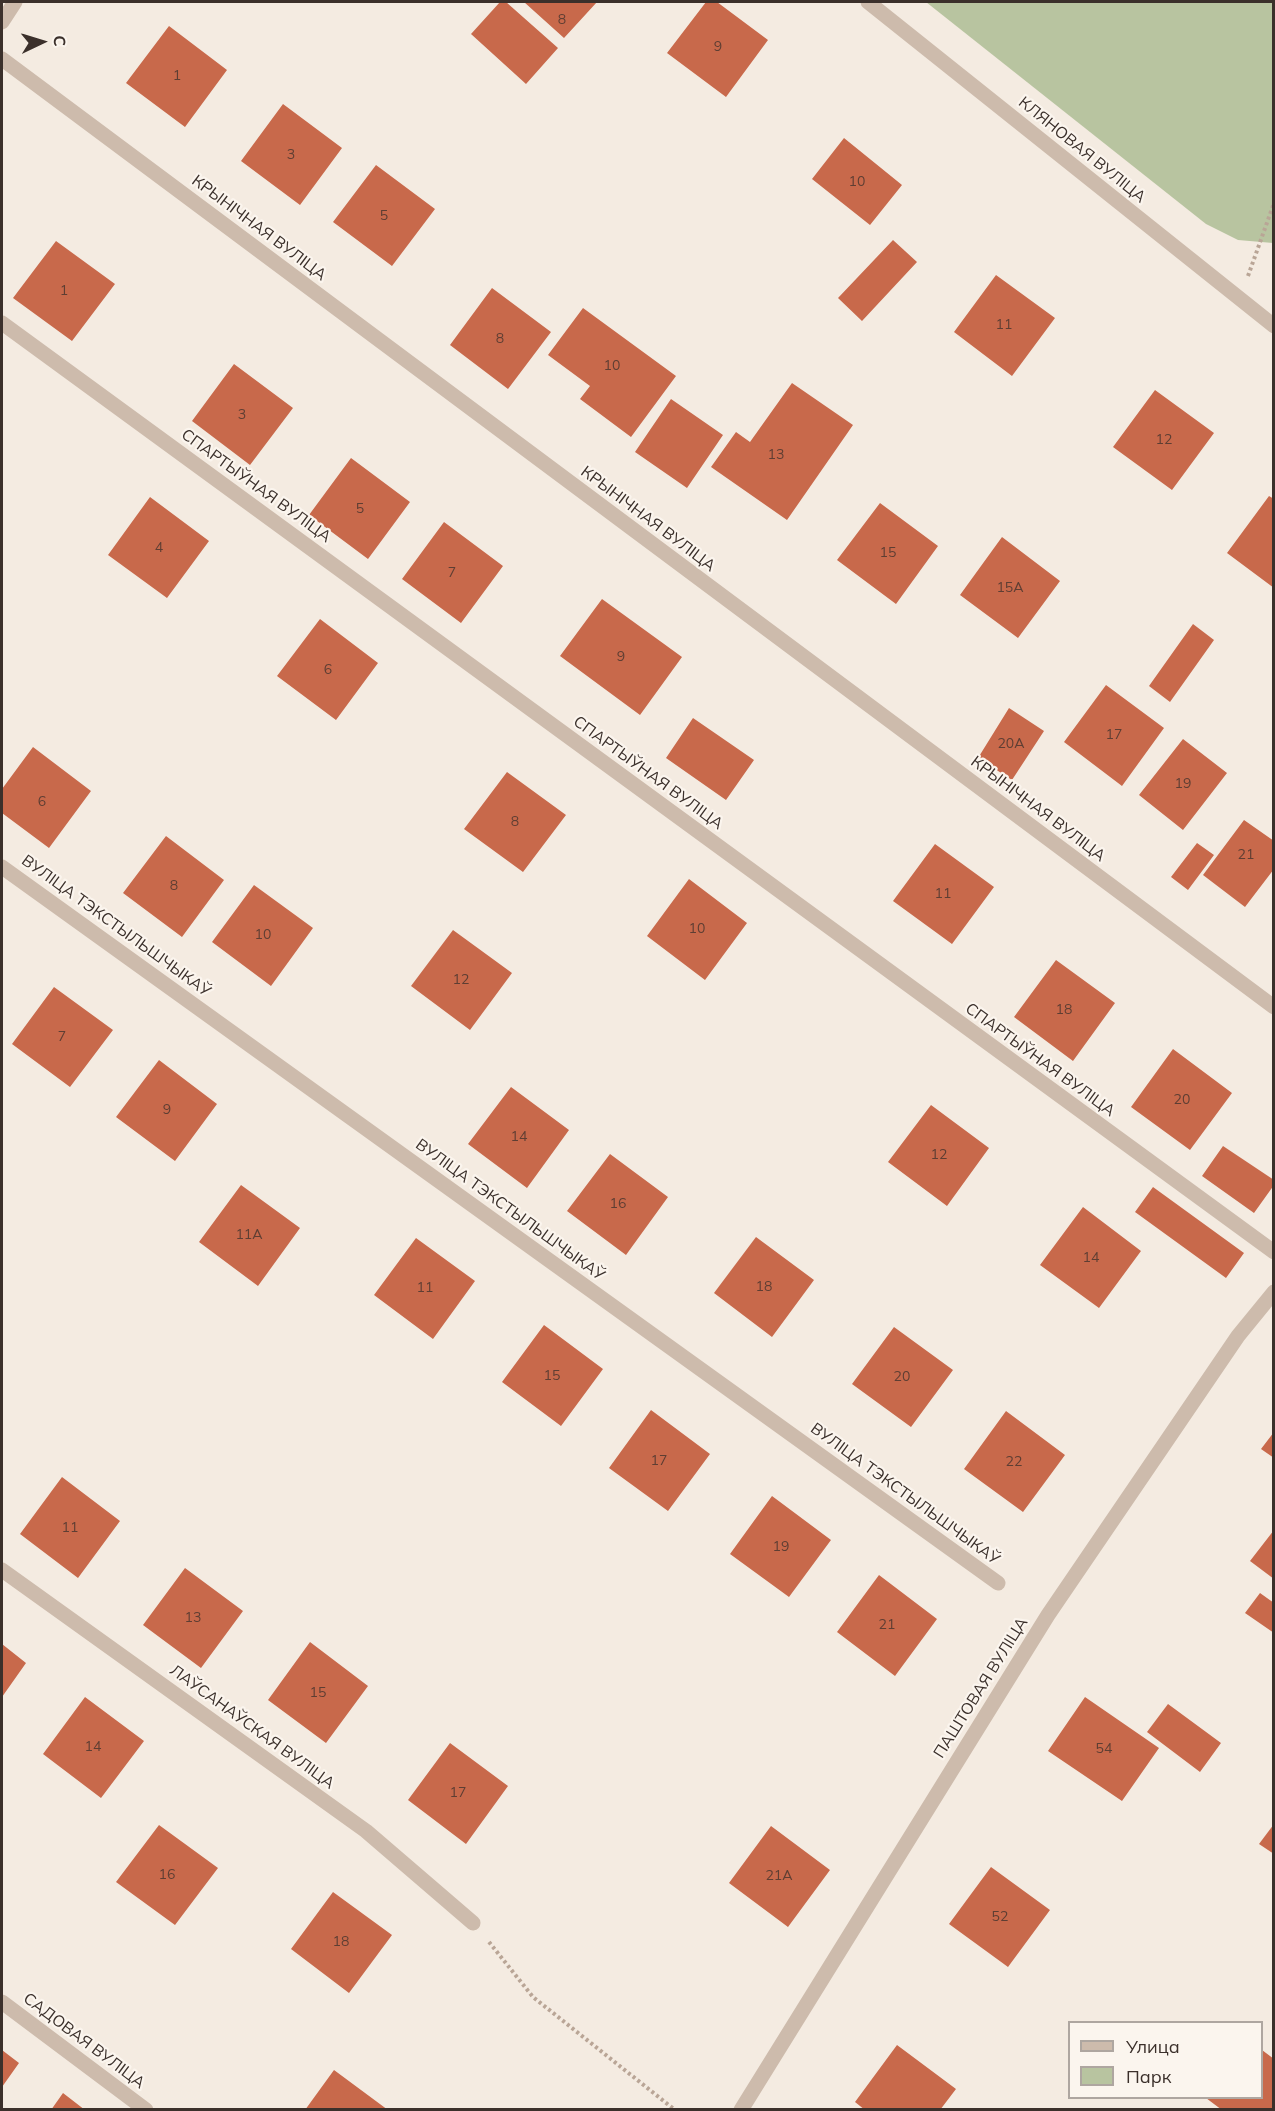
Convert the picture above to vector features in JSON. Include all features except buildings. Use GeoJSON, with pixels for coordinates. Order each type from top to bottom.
{"type":"FeatureCollection","features":[{"type":"Feature","properties":{"kind":"street"},"geometry":{"type":"LineString","coordinates":[[2,22],[15,2]]}},
{"type":"Feature","properties":{"kind":"street","name":"КЛЯНОВАЯ ВУЛІЦА"},"geometry":{"type":"LineString","coordinates":[[868,2],[1274,326]]}},
{"type":"Feature","properties":{"kind":"street","name":"КРЫНІЧНАЯ ВУЛІЦА"},"geometry":{"type":"LineString","coordinates":[[2,59],[1274,1007]]}},
{"type":"Feature","properties":{"kind":"street","name":"СПАРТЫЎНАЯ ВУЛІЦА"},"geometry":{"type":"LineString","coordinates":[[2,323],[1274,1252]]}},
{"type":"Feature","properties":{"kind":"street","name":"ВУЛІЦА ТЭКСТЫЛЬШЧЫКАЎ"},"geometry":{"type":"LineString","coordinates":[[2,867],[998,1583]]}},
{"type":"Feature","properties":{"kind":"street","name":"ПАШТОВАЯ ВУЛІЦА"},"geometry":{"type":"LineString","coordinates":[[741,2109],[1048,1615],[1238,1336],[1272,1296]]}},
{"type":"Feature","properties":{"kind":"street","name":"ЛАЎСАНАЎСКАЯ ВУЛІЦА"},"geometry":{"type":"LineString","coordinates":[[2,1570],[366,1831],[473,1923]]}},
{"type":"Feature","properties":{"kind":"street","name":"САДОВАЯ ВУЛІЦА"},"geometry":{"type":"LineString","coordinates":[[2,2002],[146,2109]]}},
{"type":"Feature","properties":{"kind":"path"},"geometry":{"type":"LineString","coordinates":[[1239,299],[1274,203]]}},
{"type":"Feature","properties":{"kind":"path"},"geometry":{"type":"LineString","coordinates":[[473,1923],[533,1997],[675,2109]]}},
{"type":"Feature","properties":{"kind":"green space"},"geometry":{"type":"Polygon","coordinates":[[[926,2],[1273,2],[1273,243],[1238,240],[1206,224],[926,2]]]}}]}
